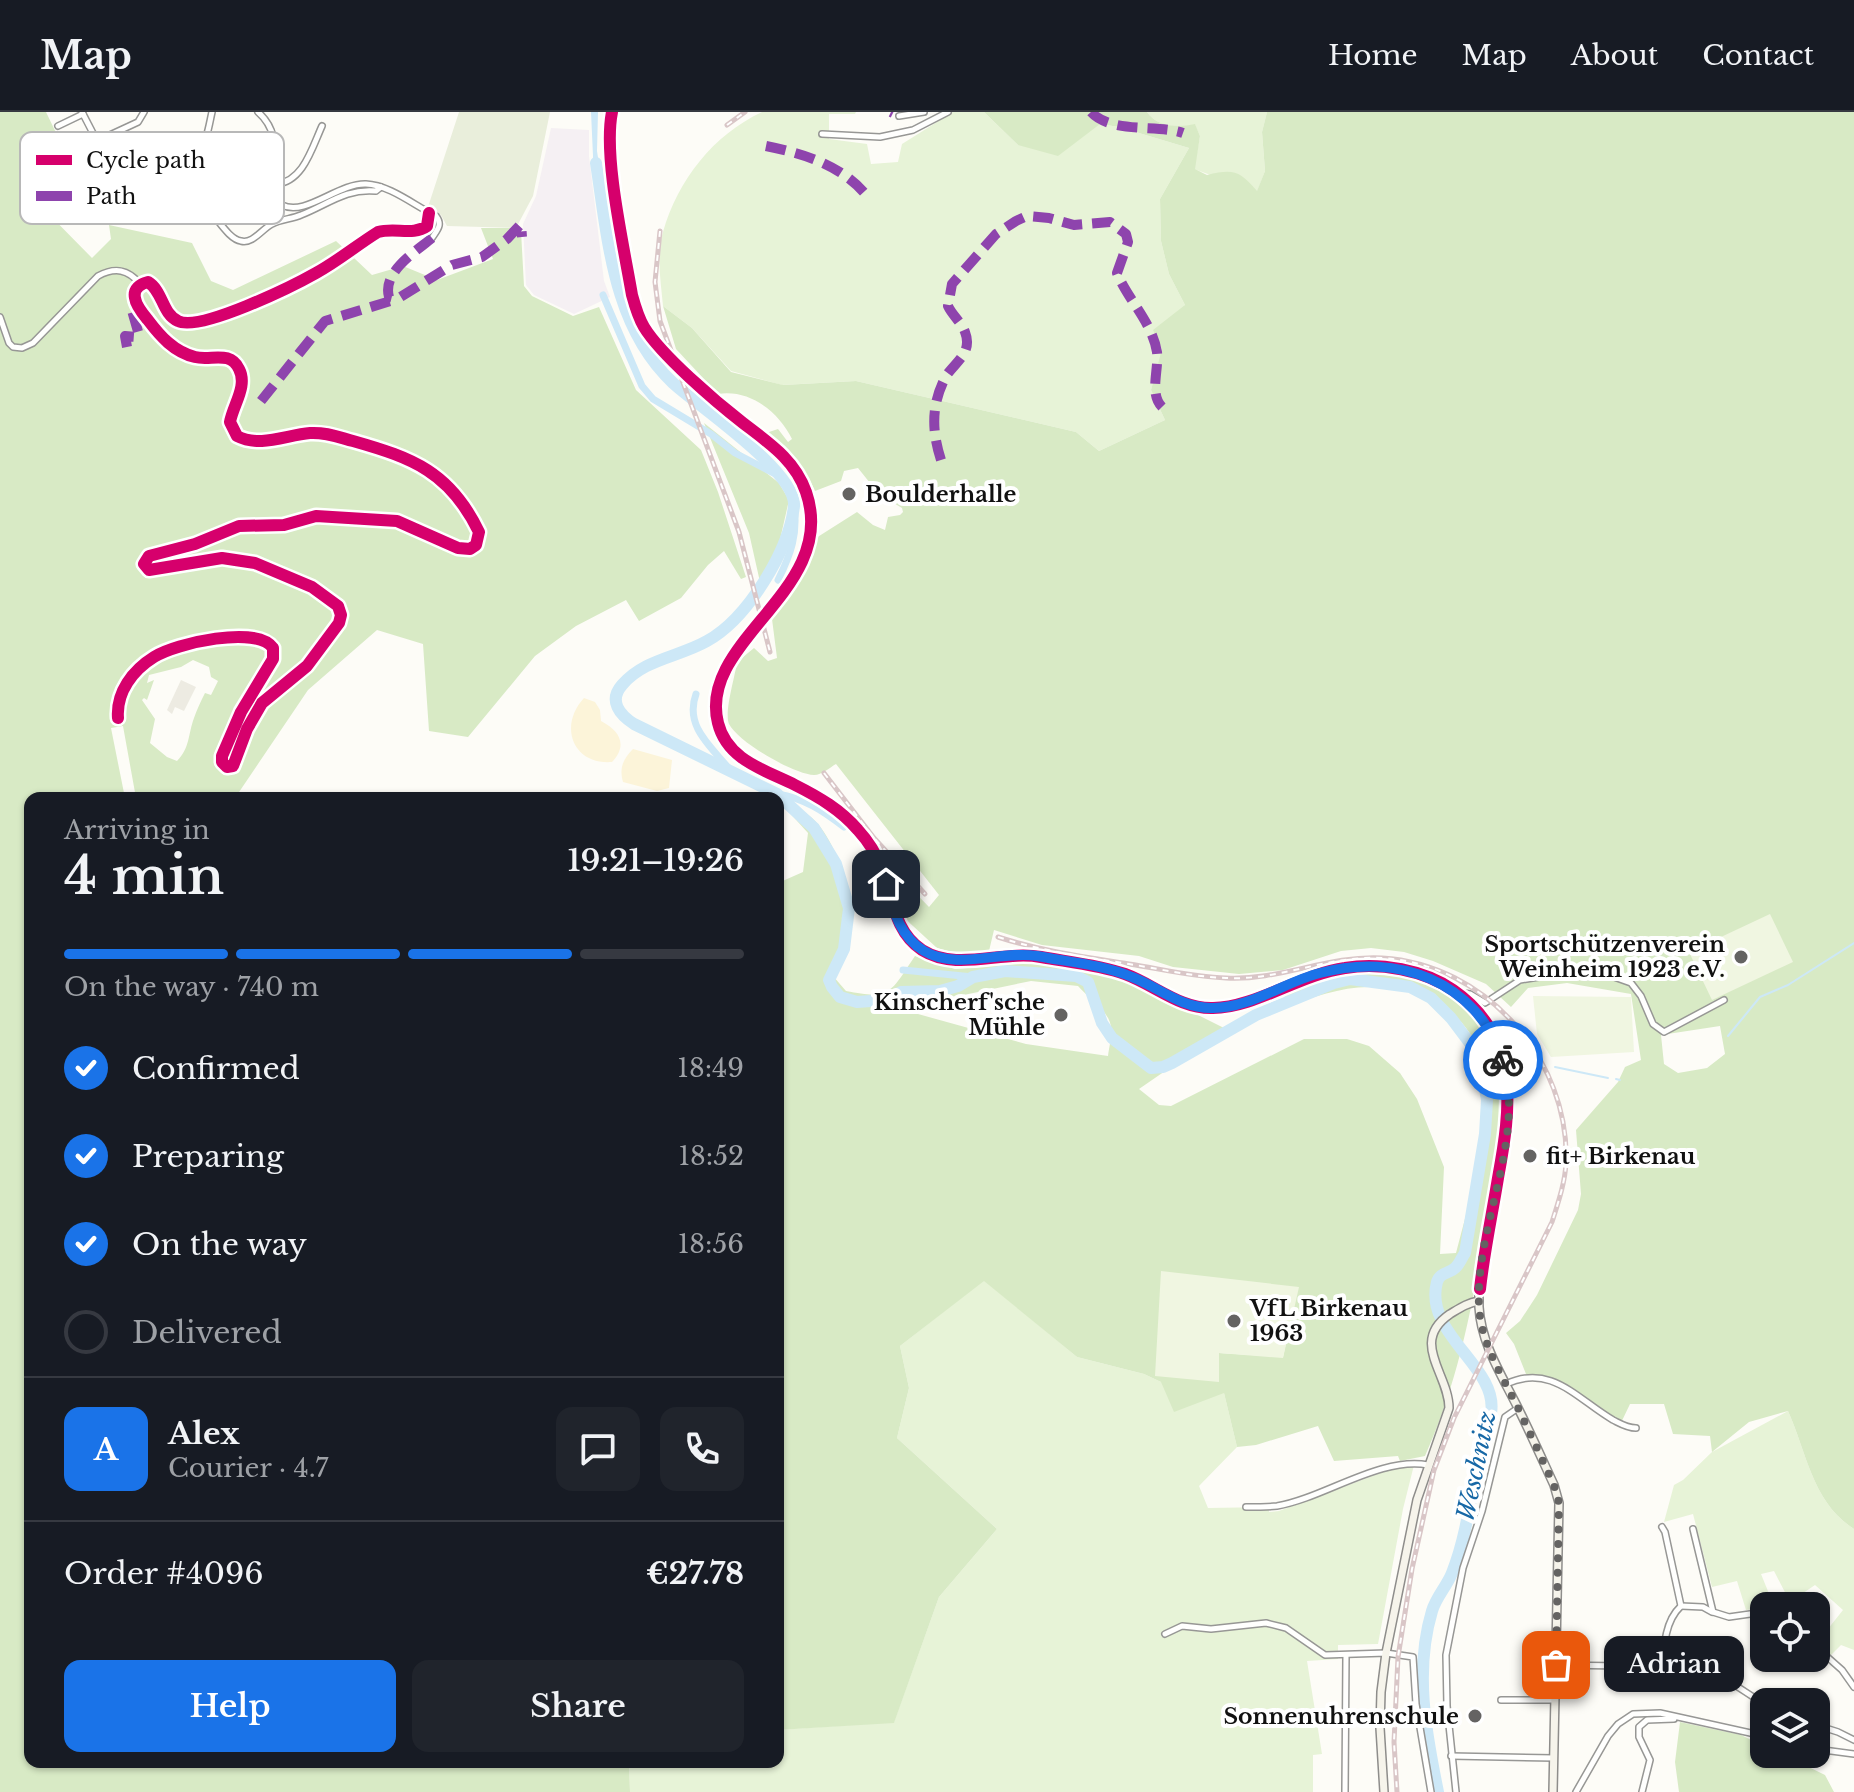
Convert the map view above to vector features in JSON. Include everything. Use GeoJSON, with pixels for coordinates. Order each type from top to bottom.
{"type":"FeatureCollection","features":[{"type":"Feature","properties":{"kind":"main road"},"geometry":{"type":"LineString","coordinates":[[612,112],[610,126],[616,190],[632,295],[642,322],[662,350],[714,399],[783,454],[800,477],[809,503],[811,534],[804,558],[791,583],[735,655],[722,678],[716,701],[718,726],[724,740],[737,755],[823,800],[856,827],[875,854],[898,921],[909,939],[921,949],[946,959],[1019,954],[1106,969],[1132,977],[1189,1005],[1210,1008],[1231,1006],[1303,978],[1347,967],[1376,967],[1435,980],[1456,992],[1485,1021],[1502,1056],[1510,1097],[1480,1310],[1484,1335],[1493,1360],[1518,1407],[1554,1485],[1559,1503],[1553,1792]]}},
{"type":"Feature","properties":{"kind":"main road"},"geometry":{"type":"LineString","coordinates":[[1384,1792],[1381,1716],[1386,1653],[1412,1518],[1449,1408],[1449,1395],[1432,1355],[1432,1343],[1436,1329],[1453,1312],[1468,1303],[1479,1301]]}},
{"type":"Feature","properties":{"kind":"main road"},"geometry":{"type":"LineString","coordinates":[[1453,1312],[1480,1310]]}},
{"type":"Feature","properties":{"kind":"street"},"geometry":{"type":"LineString","coordinates":[[116,132],[138,122],[144,112]]}},
{"type":"Feature","properties":{"kind":"street"},"geometry":{"type":"LineString","coordinates":[[207,132],[212,112]]}},
{"type":"Feature","properties":{"kind":"street"},"geometry":{"type":"LineString","coordinates":[[258,112],[273,132]]}},
{"type":"Feature","properties":{"kind":"street"},"geometry":{"type":"LineString","coordinates":[[899,116],[924,112]]}},
{"type":"Feature","properties":{"kind":"street"},"geometry":{"type":"LineString","coordinates":[[822,134],[880,137],[913,130],[948,112]]}},
{"type":"Feature","properties":{"kind":"street"},"geometry":{"type":"LineString","coordinates":[[58,126],[82,113],[92,132]]}},
{"type":"Feature","properties":{"kind":"street"},"geometry":{"type":"LineString","coordinates":[[284,183],[300,172],[322,126]]}},
{"type":"Feature","properties":{"kind":"street"},"geometry":{"type":"LineString","coordinates":[[284,206],[293,209],[352,185],[381,187],[439,220],[439,227],[432,238]]}},
{"type":"Feature","properties":{"kind":"street"},"geometry":{"type":"LineString","coordinates":[[284,220],[343,195],[364,190],[376,191],[381,187]]}},
{"type":"Feature","properties":{"kind":"street"},"geometry":{"type":"LineString","coordinates":[[0,317],[9,343],[22,348],[33,343],[98,276],[116,269],[140,283],[148,282],[155,286],[178,321],[206,321],[304,280],[378,232],[389,229],[421,231],[427,226],[429,213]]}},
{"type":"Feature","properties":{"kind":"street"},"geometry":{"type":"LineString","coordinates":[[222,224],[233,238],[242,242],[250,241],[271,224]]}},
{"type":"Feature","properties":{"kind":"street"},"geometry":{"type":"LineString","coordinates":[[118,718],[117,705],[122,692],[136,672],[158,654],[201,641],[239,638],[265,641],[273,648],[273,659],[241,712],[222,756],[222,762],[227,767],[233,766],[247,729],[262,703],[317,655],[339,623],[341,615],[338,606],[312,587],[255,563],[222,558],[149,570],[144,564],[149,556],[195,544],[239,526],[284,525],[316,516],[397,521],[464,549],[476,545],[479,540],[475,524],[462,505],[444,483],[416,461],[385,449],[331,435],[311,433],[265,441],[251,441],[237,436],[230,422],[242,381],[237,365],[228,358],[193,357],[165,341],[135,300],[140,283]]}},
{"type":"Feature","properties":{"kind":"street"},"geometry":{"type":"LineString","coordinates":[[1456,992],[1470,994],[1485,1003],[1520,980],[1551,975],[1614,977],[1631,983],[1641,996],[1653,1024],[1664,1032],[1724,1000]]}},
{"type":"Feature","properties":{"kind":"street"},"geometry":{"type":"LineString","coordinates":[[1506,1384],[1522,1376],[1570,1388],[1590,1407],[1628,1428],[1636,1428]]}},
{"type":"Feature","properties":{"kind":"street"},"geometry":{"type":"LineString","coordinates":[[1456,1792],[1446,1667],[1448,1640],[1463,1568],[1482,1511],[1505,1417],[1518,1407]]}},
{"type":"Feature","properties":{"kind":"street"},"geometry":{"type":"LineString","coordinates":[[1246,1507],[1277,1506],[1387,1468],[1419,1463],[1428,1465]]}},
{"type":"Feature","properties":{"kind":"street"},"geometry":{"type":"LineString","coordinates":[[1662,1527],[1681,1606]]}},
{"type":"Feature","properties":{"kind":"street"},"geometry":{"type":"LineString","coordinates":[[1693,1529],[1713,1612]]}},
{"type":"Feature","properties":{"kind":"street"},"geometry":{"type":"LineString","coordinates":[[1663,1666],[1664,1642],[1673,1615],[1681,1606]]}},
{"type":"Feature","properties":{"kind":"street"},"geometry":{"type":"LineString","coordinates":[[1681,1606],[1703,1607],[1729,1617],[1750,1614]]}},
{"type":"Feature","properties":{"kind":"street"},"geometry":{"type":"LineString","coordinates":[[1165,1634],[1182,1626],[1211,1629],[1266,1623],[1286,1628],[1321,1654],[1386,1653],[1413,1657],[1418,1716],[1431,1792]]}},
{"type":"Feature","properties":{"kind":"street"},"geometry":{"type":"LineString","coordinates":[[1345,1792],[1346,1655]]}},
{"type":"Feature","properties":{"kind":"street"},"geometry":{"type":"LineString","coordinates":[[1830,1659],[1854,1687]]}},
{"type":"Feature","properties":{"kind":"street"},"geometry":{"type":"LineString","coordinates":[[1556,1665],[1663,1666],[1707,1671],[1721,1676],[1750,1695]]}},
{"type":"Feature","properties":{"kind":"street"},"geometry":{"type":"LineString","coordinates":[[1501,1700],[1556,1700]]}},
{"type":"Feature","properties":{"kind":"street"},"geometry":{"type":"LineString","coordinates":[[1576,1792],[1608,1736],[1626,1718],[1640,1712],[1660,1713],[1750,1733]]}},
{"type":"Feature","properties":{"kind":"street"},"geometry":{"type":"LineString","coordinates":[[1642,1792],[1650,1760],[1639,1737],[1639,1727],[1647,1720],[1687,1719]]}},
{"type":"Feature","properties":{"kind":"street"},"geometry":{"type":"LineString","coordinates":[[1830,1729],[1854,1740]]}},
{"type":"Feature","properties":{"kind":"street"},"geometry":{"type":"LineString","coordinates":[[1830,1752],[1854,1754]]}},
{"type":"Feature","properties":{"kind":"street"},"geometry":{"type":"LineString","coordinates":[[1451,1756],[1554,1758]]}},
{"type":"Feature","properties":{"kind":"shaded area"},"geometry":{"type":"Polygon","coordinates":[[[551,128],[589,130],[589,156],[604,281],[610,297],[574,314],[534,295],[526,285],[523,224],[536,196],[551,128]]]}},
{"type":"Feature","properties":{"kind":"shaded area"},"geometry":{"type":"Polygon","coordinates":[[[181,680],[196,687],[184,711],[175,707],[172,714],[167,710],[181,680]]]}},
{"type":"Feature","properties":{"kind":"green space"},"geometry":{"type":"Polygon","coordinates":[[[0,112],[46,112],[56,132],[20,132],[20,224],[59,224],[92,258],[111,239],[109,225],[192,243],[211,281],[233,290],[336,241],[372,275],[403,266],[437,280],[493,259],[481,228],[516,228],[521,231],[524,286],[532,296],[573,316],[599,307],[636,390],[701,450],[746,577],[741,579],[724,551],[681,598],[639,621],[626,600],[576,626],[535,656],[468,737],[429,731],[423,644],[377,630],[308,690],[239,792],[135,792],[123,726],[111,728],[124,792],[24,792],[24,1768],[629,1768],[630,1792],[0,1792],[0,112]],[[193,660],[181,667],[149,675],[147,683],[154,680],[147,700],[142,700],[155,719],[150,743],[167,757],[177,761],[187,746],[202,699],[205,693],[211,695],[218,681],[211,677],[209,667],[193,660]]]}},
{"type":"Feature","properties":{"kind":"green space"},"geometry":{"type":"Polygon","coordinates":[[[459,112],[550,112],[533,196],[516,228],[447,226],[441,215],[428,207],[459,112]]]}},
{"type":"Feature","properties":{"kind":"green space"},"geometry":{"type":"Polygon","coordinates":[[[762,112],[856,112],[829,114],[829,139],[867,144],[871,164],[898,162],[902,144],[953,112],[984,112],[1018,145],[1100,124],[1189,148],[1160,199],[1161,241],[1169,274],[1185,305],[1163,349],[1151,390],[1165,420],[1099,451],[1076,432],[856,381],[782,385],[731,371],[692,328],[663,306],[660,250],[670,213],[688,177],[713,146],[762,112]]]}},
{"type":"Feature","properties":{"kind":"green space"},"geometry":{"type":"Polygon","coordinates":[[[984,112],[1147,112],[1156,121],[1168,125],[1195,124],[1200,136],[1195,169],[1207,175],[1235,173],[1257,191],[1265,171],[1262,132],[1267,112],[1854,112],[1854,1529],[1840,1518],[1820,1491],[1788,1411],[1749,1422],[1712,1452],[1710,1436],[1673,1434],[1664,1404],[1630,1404],[1619,1427],[1569,1386],[1526,1374],[1506,1333],[1520,1321],[1537,1295],[1578,1210],[1581,1194],[1576,1130],[1618,1082],[1625,1067],[1641,1060],[1631,994],[1567,983],[1528,988],[1511,1007],[1486,984],[1433,961],[1404,952],[1371,948],[1341,951],[1283,970],[1239,974],[1173,967],[1139,956],[1042,945],[994,930],[989,951],[960,954],[937,948],[901,915],[895,883],[901,878],[929,907],[939,895],[836,764],[817,775],[793,769],[754,748],[729,724],[729,703],[737,662],[754,648],[768,661],[777,658],[772,619],[803,570],[816,538],[857,512],[885,530],[888,517],[903,512],[892,502],[886,488],[870,483],[858,468],[844,471],[841,481],[815,491],[795,459],[766,433],[778,429],[788,442],[792,439],[779,420],[752,399],[730,393],[718,394],[676,349],[663,306],[692,328],[731,372],[783,385],[856,381],[1076,432],[1099,451],[1165,420],[1151,390],[1162,349],[1153,330],[1185,305],[1169,274],[1161,241],[1160,199],[1189,148],[1100,124],[1058,156],[1018,145],[984,112]],[[1720,1026],[1661,1035],[1664,1064],[1678,1073],[1707,1068],[1725,1054],[1720,1026]]]}},
{"type":"Feature","properties":{"kind":"green space"},"geometry":{"type":"Polygon","coordinates":[[[1147,112],[1267,112],[1262,132],[1265,171],[1257,192],[1194,169],[1200,136],[1195,125],[1168,125],[1156,121],[1147,112]]]}},
{"type":"Feature","properties":{"kind":"green space"},"geometry":{"type":"Polygon","coordinates":[[[704,423],[779,483],[789,500],[779,544],[760,582],[749,533],[704,423]]]}},
{"type":"Feature","properties":{"kind":"green space"},"geometry":{"type":"Polygon","coordinates":[[[784,802],[808,814],[816,822],[839,862],[847,888],[849,909],[833,976],[846,991],[872,995],[888,991],[915,956],[955,969],[1039,962],[1113,975],[1226,1029],[1139,1089],[1159,1105],[1171,1106],[1304,1039],[1347,1039],[1369,1046],[1400,1073],[1417,1099],[1444,1167],[1440,1254],[1456,1253],[1484,1134],[1487,1102],[1485,1074],[1478,1049],[1466,1028],[1450,1011],[1428,998],[1401,990],[1369,987],[1347,989],[1285,1006],[1284,991],[1330,976],[1364,972],[1414,979],[1437,988],[1475,1018],[1489,1039],[1502,1071],[1504,1102],[1503,1126],[1465,1335],[1441,1417],[1425,1456],[1400,1461],[1398,1456],[1334,1461],[1318,1426],[1256,1445],[1237,1447],[1224,1393],[1174,1412],[1161,1382],[1144,1374],[1077,1357],[984,1281],[900,1346],[909,1388],[897,1438],[997,1529],[939,1597],[894,1723],[784,1730],[784,880],[803,872],[808,833],[784,807],[784,802]],[[1031,981],[920,1004],[918,1014],[1026,1044],[1108,1056],[1110,1022],[1078,986],[1031,981]],[[1298,1287],[1219,1353],[1283,1357],[1298,1287]]]}},
{"type":"Feature","properties":{"kind":"green space","name":"Sportschützenverein Weinheim 1923 e.V."},"geometry":{"type":"Polygon","coordinates":[[[1770,914],[1793,962],[1712,1000],[1689,952],[1770,914]]]}},
{"type":"Feature","properties":{"kind":"green space"},"geometry":{"type":"Polygon","coordinates":[[[1533,996],[1631,997],[1634,1052],[1551,1057],[1537,1034],[1533,996]]]}},
{"type":"Feature","properties":{"kind":"green space"},"geometry":{"type":"Polygon","coordinates":[[[1161,1271],[1299,1287],[1283,1358],[1219,1353],[1219,1382],[1155,1376],[1161,1271]]]}},
{"type":"Feature","properties":{"kind":"green space"},"geometry":{"type":"Polygon","coordinates":[[[984,1280],[1077,1357],[1144,1374],[1161,1382],[1224,1393],[1237,1447],[1199,1486],[1208,1508],[1269,1507],[1269,1512],[1279,1511],[1386,1471],[1414,1465],[1378,1644],[1338,1645],[1338,1659],[1307,1661],[1322,1754],[1313,1755],[1313,1792],[630,1792],[629,1768],[784,1768],[784,1730],[894,1722],[939,1597],[997,1529],[897,1438],[909,1388],[900,1346],[984,1280]]]}},
{"type":"Feature","properties":{"kind":"green space"},"geometry":{"type":"Polygon","coordinates":[[[1788,1411],[1820,1491],[1840,1518],[1854,1529],[1854,1650],[1841,1645],[1830,1656],[1830,1626],[1843,1610],[1830,1598],[1830,1592],[1823,1592],[1815,1585],[1805,1592],[1785,1592],[1774,1571],[1761,1574],[1768,1592],[1750,1592],[1750,1609],[1746,1610],[1737,1581],[1712,1587],[1693,1514],[1664,1522],[1674,1485],[1712,1452],[1788,1411]]]}},
{"type":"Feature","properties":{"kind":"green space"},"geometry":{"type":"Polygon","coordinates":[[[1680,1722],[1741,1735],[1750,1739],[1750,1768],[1811,1768],[1825,1775],[1834,1792],[1679,1792],[1675,1762],[1680,1722]]]}},
{"type":"Feature","properties":{"kind":"sand"},"geometry":{"type":"Polygon","coordinates":[[[584,698],[595,702],[601,721],[613,729],[620,739],[620,750],[612,762],[588,757],[574,742],[572,720],[584,698]]]}},
{"type":"Feature","properties":{"kind":"sand"},"geometry":{"type":"Polygon","coordinates":[[[633,749],[672,760],[669,788],[657,791],[623,782],[623,764],[633,749]]]}},
{"type":"Feature","properties":{"kind":"water"},"geometry":{"type":"Polygon","coordinates":[[[591,112],[598,112],[597,151],[601,177],[594,178],[591,112]]]}},
{"type":"Feature","properties":{"kind":"waterway","name":"Weschnitz"},"geometry":{"type":"LineString","coordinates":[[596,163],[616,281],[637,336],[653,361],[673,383],[764,458],[791,492],[794,506],[775,563],[737,617],[707,641],[651,664],[631,676],[618,691],[616,702],[620,712],[634,724],[773,792]]}},
{"type":"Feature","properties":{"kind":"waterway"},"geometry":{"type":"LineString","coordinates":[[603,295],[642,386],[653,399],[711,434],[735,453],[781,477]]}},
{"type":"Feature","properties":{"kind":"waterway"},"geometry":{"type":"LineString","coordinates":[[778,580],[792,544],[794,505]]}},
{"type":"Feature","properties":{"kind":"waterway"},"geometry":{"type":"LineString","coordinates":[[696,694],[693,706],[697,727],[731,771]]}},
{"type":"Feature","properties":{"kind":"waterway"},"geometry":{"type":"LineString","coordinates":[[784,796],[813,806],[844,827]]}},
{"type":"Feature","properties":{"kind":"waterway","name":"Weschnitz"},"geometry":{"type":"LineString","coordinates":[[784,800],[814,828],[836,864],[849,908],[844,949],[829,980],[840,997],[857,1002],[885,1000],[901,992],[940,991],[958,986],[973,977],[1005,971],[1076,976],[1088,982],[1102,1023],[1112,1038],[1151,1068],[1172,1063],[1256,1015],[1350,979],[1410,987],[1431,998],[1472,1046],[1481,1068],[1487,1100],[1485,1134],[1465,1253],[1453,1270],[1438,1279],[1436,1301],[1450,1334],[1484,1380],[1490,1396],[1491,1413],[1480,1449],[1457,1559],[1434,1606],[1427,1634],[1424,1702],[1438,1792]]}},
{"type":"Feature","properties":{"kind":"waterway"},"geometry":{"type":"LineString","coordinates":[[1728,1036],[1760,997],[1788,985],[1854,943]]}},
{"type":"Feature","properties":{"kind":"waterway"},"geometry":{"type":"LineString","coordinates":[[903,970],[973,977]]}},
{"type":"Feature","properties":{"kind":"waterway"},"geometry":{"type":"LineString","coordinates":[[1477,1058],[1492,1059]]}},
{"type":"Feature","properties":{"kind":"waterway"},"geometry":{"type":"LineString","coordinates":[[1555,1067],[1608,1078]]}},
{"type":"Feature","properties":{"kind":"waterway"},"geometry":{"type":"LineString","coordinates":[[1616,1079],[1620,1080]]}},
{"type":"Feature","properties":{"kind":"railway"},"geometry":{"type":"LineString","coordinates":[[727,125],[745,112]]}},
{"type":"Feature","properties":{"kind":"railway"},"geometry":{"type":"LineString","coordinates":[[660,231],[655,282],[660,321],[739,532],[770,652]]}},
{"type":"Feature","properties":{"kind":"railway"},"geometry":{"type":"LineString","coordinates":[[824,773],[874,838],[925,894]]}},
{"type":"Feature","properties":{"kind":"railway"},"geometry":{"type":"LineString","coordinates":[[998,937],[1063,953],[1214,977],[1265,976],[1362,958],[1420,964],[1455,978],[1487,998],[1514,1024],[1537,1054],[1554,1088],[1564,1125],[1566,1163],[1557,1208],[1454,1418],[1434,1470],[1412,1569],[1398,1657],[1394,1742],[1397,1792]]}},
{"type":"Feature","properties":{"kind":"marked path"},"geometry":{"type":"LineString","coordinates":[[1091,112],[1100,119],[1122,126],[1183,133]]}},
{"type":"Feature","properties":{"kind":"marked path"},"geometry":{"type":"LineString","coordinates":[[766,146],[822,162],[847,177],[868,197]]}},
{"type":"Feature","properties":{"kind":"marked path"},"geometry":{"type":"LineString","coordinates":[[941,460],[935,430],[937,400],[947,374],[964,353],[967,340],[964,329],[948,306],[952,284],[996,234],[1027,216],[1074,225],[1110,222],[1126,234],[1128,242],[1117,273],[1154,341],[1157,352],[1156,395],[1162,407]]}},
{"type":"Feature","properties":{"kind":"marked path"},"geometry":{"type":"LineString","coordinates":[[432,238],[395,271],[390,279],[389,297],[397,299],[452,265],[482,257],[507,239],[521,224],[522,237]]}},
{"type":"Feature","properties":{"kind":"marked path"},"geometry":{"type":"LineString","coordinates":[[261,401],[325,321],[394,300]]}},
{"type":"Feature","properties":{"kind":"marked path"},"geometry":{"type":"LineString","coordinates":[[127,347],[125,336],[139,335],[131,307]]}},
{"type":"Feature","properties":{"kind":"cycle path"},"geometry":{"type":"LineString","coordinates":[[612,112],[610,153],[616,202],[632,295],[642,323],[663,351],[690,378],[780,453],[795,471],[806,492],[811,527],[804,558],[788,586],[728,666],[717,693],[718,723],[730,746],[760,769],[821,799],[851,823],[877,857],[905,933],[922,950],[936,956],[965,960],[1026,956],[1094,966],[1125,974],[1190,1005],[1213,1008],[1245,1003],[1328,971],[1358,966],[1401,969],[1429,977],[1453,990],[1475,1009],[1491,1029],[1506,1075],[1503,1152],[1480,1289]]}},
{"type":"Feature","properties":{"kind":"cycle path"},"geometry":{"type":"LineString","coordinates":[[118,718],[120,699],[127,683],[139,668],[154,657],[180,646],[216,639],[234,637],[264,641],[273,648],[273,659],[241,712],[222,756],[222,762],[227,767],[233,766],[247,729],[262,703],[307,666],[339,623],[341,615],[338,606],[312,587],[255,563],[222,558],[149,570],[144,564],[149,556],[195,544],[239,526],[284,525],[316,516],[397,521],[458,548],[470,549],[476,545],[479,532],[456,495],[428,470],[412,461],[326,434],[310,433],[264,441],[237,436],[230,422],[242,382],[235,363],[225,358],[187,355],[174,347],[144,315],[135,298],[138,287],[148,282],[173,318],[189,323],[206,320],[247,306],[304,279],[378,232],[422,229],[427,226],[429,213]]}},
{"type":"Feature","properties":{"kind":"way so far"},"geometry":{"type":"LineString","coordinates":[[1503,1060],[1510,1097],[1479,1301],[1484,1335],[1493,1360],[1554,1485],[1559,1503],[1556,1665]]}},
{"type":"Feature","properties":{"kind":"place","name":"Boulderhalle"},"geometry":{"type":"Point","coordinates":[849,494]}},
{"type":"Feature","properties":{"kind":"place","name":"Sportschützenverein Weinheim 1923 e.V."},"geometry":{"type":"Point","coordinates":[1741,957]}},
{"type":"Feature","properties":{"kind":"place","name":"Kinscherf'sche Mühle"},"geometry":{"type":"Point","coordinates":[1061,1015]}},
{"type":"Feature","properties":{"kind":"place","name":"fit+ Birkenau"},"geometry":{"type":"Point","coordinates":[1530,1156]}},
{"type":"Feature","properties":{"kind":"place","name":"VfL Birkenau 1963"},"geometry":{"type":"Point","coordinates":[1234,1321]}},
{"type":"Feature","properties":{"kind":"place","name":"Adrian"},"geometry":{"type":"Point","coordinates":[1556,1665]}},
{"type":"Feature","properties":{"kind":"place","name":"Sonnenuhrenschule"},"geometry":{"type":"Point","coordinates":[1475,1716]}},
{"type":"Feature","properties":{"kind":"route"},"geometry":{"type":"LineString","coordinates":[[886,884],[903,931],[914,944],[936,956],[954,960],[1019,954],[1106,969],[1153,986],[1189,1005],[1210,1008],[1231,1006],[1303,978],[1347,967],[1385,967],[1427,977],[1456,992],[1476,1010],[1485,1021],[1503,1060]]}}]}
